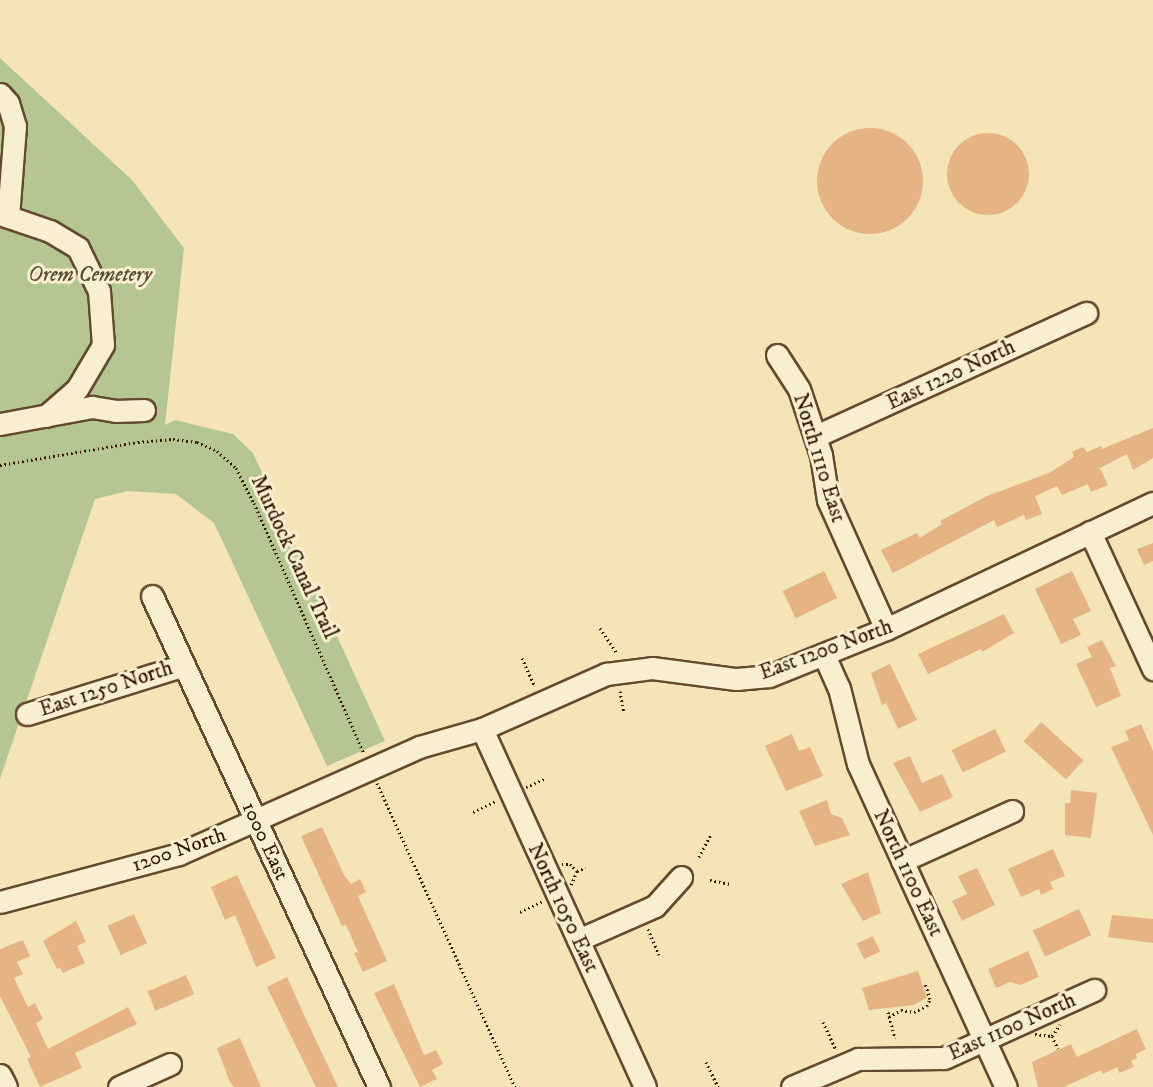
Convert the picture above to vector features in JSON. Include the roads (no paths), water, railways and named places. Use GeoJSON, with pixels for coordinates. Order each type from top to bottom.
{"type":"FeatureCollection","features":[{"type":"Feature","properties":{"kind":"street"},"geometry":{"type":"LineString","coordinates":[[0,94],[8,103],[15,126],[4,215],[50,231],[78,248],[99,291],[103,345],[77,389],[46,416]]}},
{"type":"Feature","properties":{"kind":"street","name":"East 1220 North"},"geometry":{"type":"LineString","coordinates":[[816,436],[1086,314]]}},
{"type":"Feature","properties":{"kind":"street","name":"North 1110 East"},"geometry":{"type":"LineString","coordinates":[[777,355],[799,389],[816,436],[828,500],[886,629]]}},
{"type":"Feature","properties":{"kind":"street"},"geometry":{"type":"LineString","coordinates":[[0,424],[92,407],[116,411],[144,410]]}},
{"type":"Feature","properties":{"kind":"street","name":"East 1200 North"},"geometry":{"type":"LineString","coordinates":[[380,771],[592,680],[624,670],[652,668],[754,678],[824,655],[886,629],[1153,503]]}},
{"type":"Feature","properties":{"kind":"street"},"geometry":{"type":"LineString","coordinates":[[1090,532],[1153,669]]}},
{"type":"Feature","properties":{"kind":"street","name":"1000 East"},"geometry":{"type":"LineString","coordinates":[[152,596],[379,1087]]}},
{"type":"Feature","properties":{"kind":"street","name":"North 1100 East"},"geometry":{"type":"LineString","coordinates":[[824,655],[839,688],[858,764],[1006,1087]]}},
{"type":"Feature","properties":{"kind":"street","name":"East 1250 North"},"geometry":{"type":"LineString","coordinates":[[27,714],[184,664]]}},
{"type":"Feature","properties":{"kind":"street","name":"North 1050 East"},"geometry":{"type":"LineString","coordinates":[[482,729],[645,1087]]}},
{"type":"Feature","properties":{"kind":"street","name":"1200 North"},"geometry":{"type":"LineString","coordinates":[[0,902],[179,854],[380,771]]}},
{"type":"Feature","properties":{"kind":"street"},"geometry":{"type":"LineString","coordinates":[[902,861],[1012,811]]}},
{"type":"Feature","properties":{"kind":"street"},"geometry":{"type":"LineString","coordinates":[[578,940],[655,906],[681,877]]}},
{"type":"Feature","properties":{"kind":"street","name":"East 1100 North"},"geometry":{"type":"LineString","coordinates":[[792,1087],[858,1059],[890,1056],[931,1060],[985,1041],[1094,990]]}},
{"type":"Feature","properties":{"kind":"street"},"geometry":{"type":"LineString","coordinates":[[119,1087],[170,1064]]}},
{"type":"Feature","properties":{"kind":"street"},"geometry":{"type":"LineString","coordinates":[[0,1075],[6,1087]]}},
{"type":"Feature","properties":{"kind":"park label","name":"Orem Cemetery"},"geometry":{"type":"Point","coordinates":[90,275]}}]}
